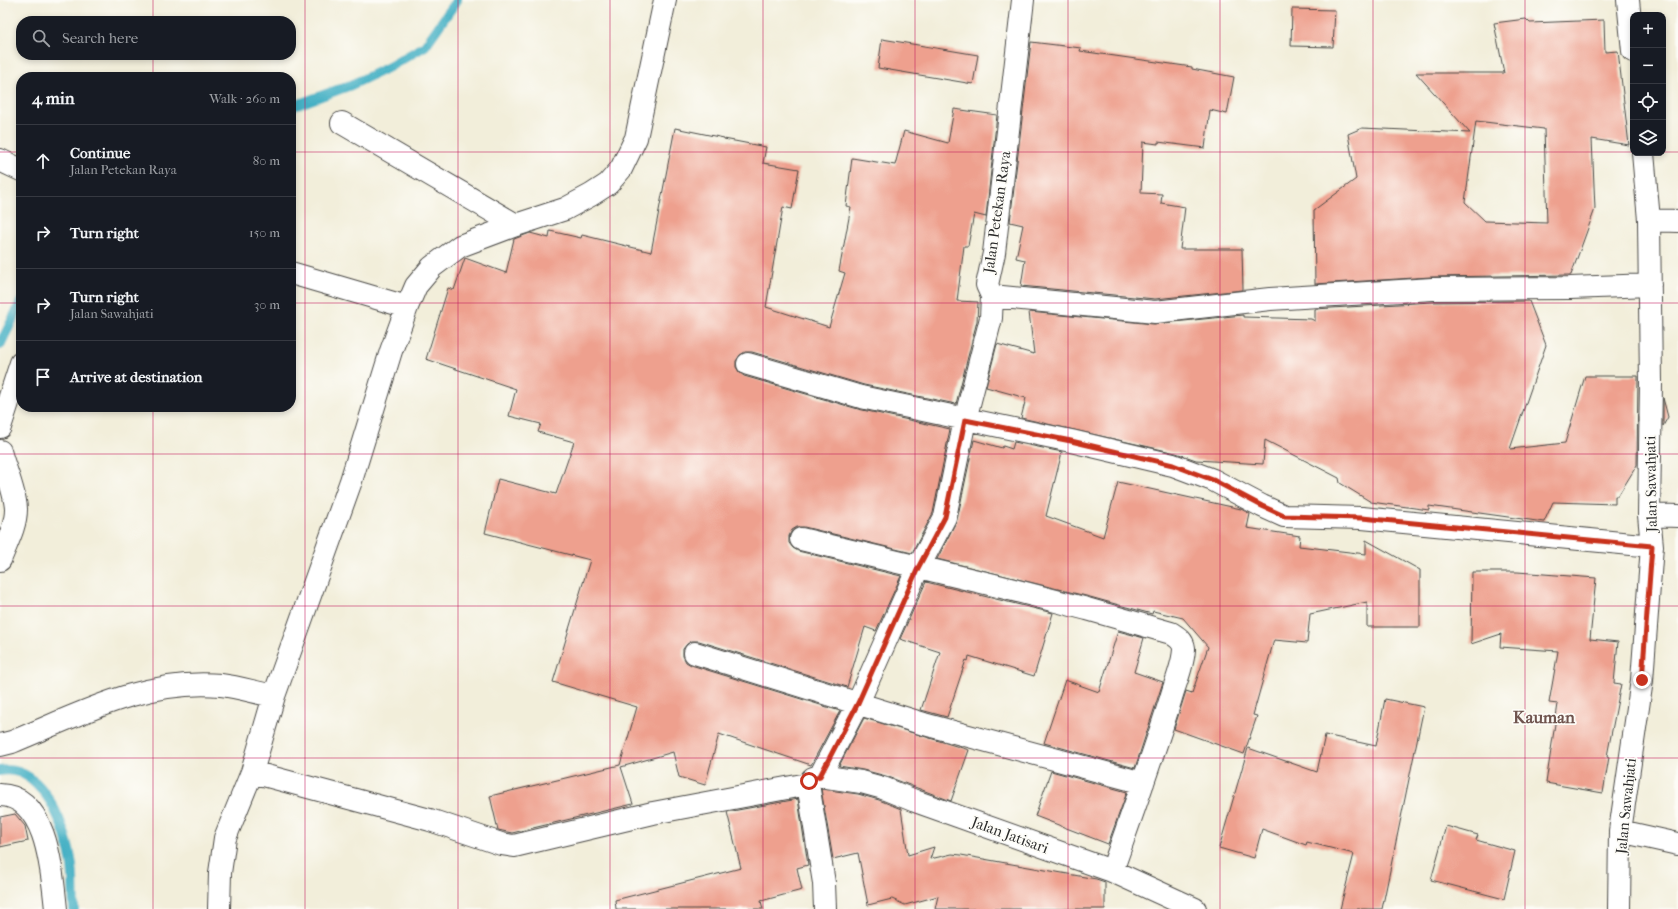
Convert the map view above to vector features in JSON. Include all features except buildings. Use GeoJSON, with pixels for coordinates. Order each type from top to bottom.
{"type":"FeatureCollection","features":[{"type":"Feature","properties":{"kind":"street"},"geometry":{"type":"LineString","coordinates":[[219,909],[220,873],[225,838],[252,772],[274,696],[352,481],[391,351],[416,286],[432,267],[460,246],[565,209],[608,184],[622,169],[636,138],[665,0]]}},
{"type":"Feature","properties":{"kind":"street","name":"Jalan Petekan Raya"},"geometry":{"type":"LineString","coordinates":[[814,780],[858,703],[918,568],[945,517],[965,420],[991,318],[992,296],[987,285],[994,253],[1023,0]]}},
{"type":"Feature","properties":{"kind":"street"},"geometry":{"type":"LineString","coordinates":[[1628,0],[1633,48]]}},
{"type":"Feature","properties":{"kind":"street"},"geometry":{"type":"LineString","coordinates":[[342,123],[516,225]]}},
{"type":"Feature","properties":{"kind":"street","name":"Jalan Sawahjati"},"geometry":{"type":"LineString","coordinates":[[1619,909],[1620,831],[1642,680],[1652,546],[1649,515],[1651,383],[1649,220],[1643,156]]}},
{"type":"Feature","properties":{"kind":"street"},"geometry":{"type":"LineString","coordinates":[[0,160],[16,168]]}},
{"type":"Feature","properties":{"kind":"street"},"geometry":{"type":"LineString","coordinates":[[1649,220],[1678,221]]}},
{"type":"Feature","properties":{"kind":"street"},"geometry":{"type":"LineString","coordinates":[[296,274],[407,307]]}},
{"type":"Feature","properties":{"kind":"street"},"geometry":{"type":"LineString","coordinates":[[992,296],[1155,312],[1270,299],[1432,289],[1570,288],[1650,284]]}},
{"type":"Feature","properties":{"kind":"street"},"geometry":{"type":"LineString","coordinates":[[748,364],[861,397],[1071,441],[1173,465],[1213,480],[1284,516],[1362,518],[1652,546]]}},
{"type":"Feature","properties":{"kind":"street"},"geometry":{"type":"LineString","coordinates":[[0,427],[16,378]]}},
{"type":"Feature","properties":{"kind":"street"},"geometry":{"type":"LineString","coordinates":[[0,451],[13,492],[16,509],[13,525],[0,560]]}},
{"type":"Feature","properties":{"kind":"street"},"geometry":{"type":"LineString","coordinates":[[1649,515],[1678,516]]}},
{"type":"Feature","properties":{"kind":"street"},"geometry":{"type":"LineString","coordinates":[[801,539],[994,585],[1087,609],[1170,633],[1178,637],[1184,647],[1183,657],[1143,783],[1112,871]]}},
{"type":"Feature","properties":{"kind":"street"},"geometry":{"type":"LineString","coordinates":[[695,653],[924,724],[1143,783]]}},
{"type":"Feature","properties":{"kind":"street"},"geometry":{"type":"LineString","coordinates":[[0,745],[12,742],[117,699],[161,688],[191,685],[221,685],[274,696]]}},
{"type":"Feature","properties":{"kind":"street","name":"Jalan Jatisari"},"geometry":{"type":"LineString","coordinates":[[252,772],[430,820],[501,844],[514,846],[653,813],[814,780],[861,782],[883,788],[915,801],[1112,871],[1195,909]]}},
{"type":"Feature","properties":{"kind":"street"},"geometry":{"type":"LineString","coordinates":[[814,780],[826,909]]}},
{"type":"Feature","properties":{"kind":"street"},"geometry":{"type":"LineString","coordinates":[[0,795],[7,795],[18,800],[27,806],[34,815],[47,851],[56,909]]}},
{"type":"Feature","properties":{"kind":"street"},"geometry":{"type":"LineString","coordinates":[[1620,831],[1678,844]]}},
{"type":"Feature","properties":{"kind":"waterway"},"geometry":{"type":"LineString","coordinates":[[296,105],[351,85],[389,67],[425,46],[457,0]]}},
{"type":"Feature","properties":{"kind":"waterway"},"geometry":{"type":"LineString","coordinates":[[0,345],[16,312]]}},
{"type":"Feature","properties":{"kind":"waterway"},"geometry":{"type":"LineString","coordinates":[[0,771],[16,771],[29,778],[41,789],[51,803],[59,819],[70,852],[73,871],[74,909]]}},
{"type":"Feature","properties":{"kind":"district","name":"Kauman"},"geometry":{"type":"Point","coordinates":[1544,717]}},
{"type":"Feature","properties":{"kind":"route"},"geometry":{"type":"LineString","coordinates":[[809,781],[820,776],[858,703],[918,568],[945,517],[965,420],[1071,441],[1173,465],[1213,480],[1284,516],[1362,518],[1652,546],[1642,680]]}}]}
